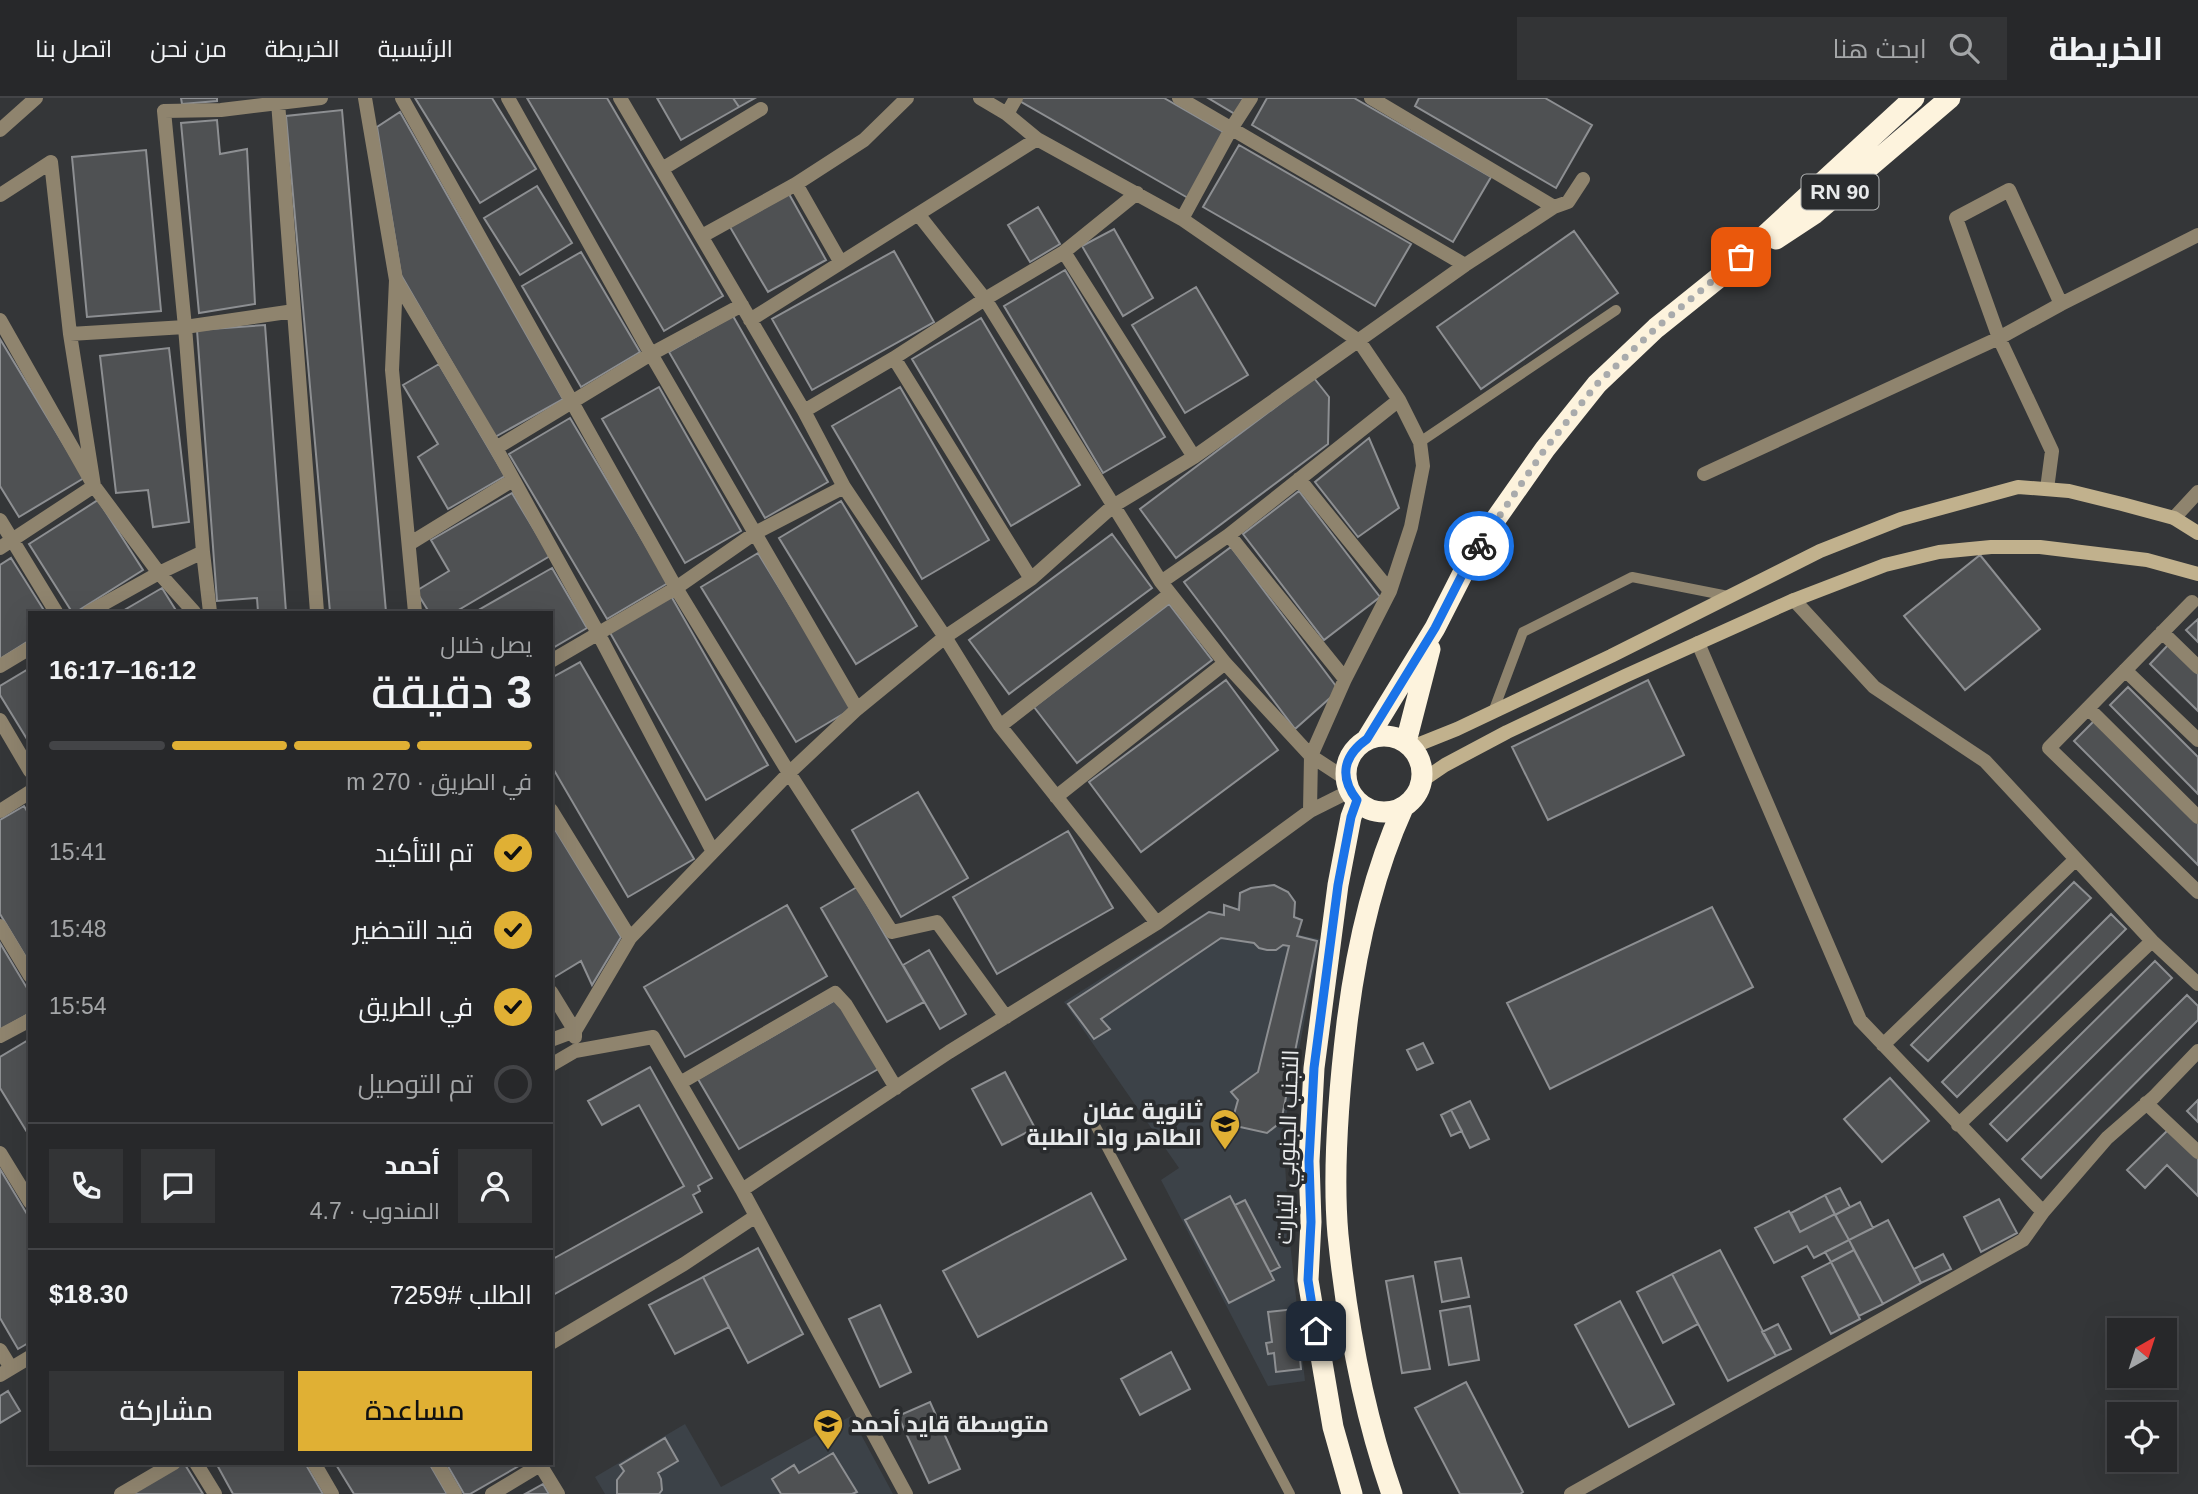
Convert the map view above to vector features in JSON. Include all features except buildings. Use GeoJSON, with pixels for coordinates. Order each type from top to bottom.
{"type":"FeatureCollection","features":[{"type":"Feature","properties":{"kind":"highway","name":"RN 90"},"geometry":{"type":"LineString","coordinates":[[1367,739],[1435,628],[1464,571],[1493,523],[1545,449],[1597,384],[1656,328],[1721,275],[1914,98]]}},
{"type":"Feature","properties":{"kind":"highway","name":"RN 90"},"geometry":{"type":"LineString","coordinates":[[1721,275],[1815,214],[1950,98]]}},
{"type":"Feature","properties":{"kind":"highway","name":"RN 90"},"geometry":{"type":"LineString","coordinates":[[1409,744],[1435,628]]}},
{"type":"Feature","properties":{"kind":"highway"},"geometry":{"type":"LineString","coordinates":[[1387,736],[1409,744],[1423,768],[1419,792],[1403,808],[1393,812],[1373,811],[1351,790],[1346,767],[1350,756],[1367,739],[1387,736]]}},
{"type":"Feature","properties":{"kind":"highway","name":"التجنب الجنوبي لتيارت"},"geometry":{"type":"LineString","coordinates":[[1351,790],[1351,817],[1338,885],[1314,1068],[1309,1161],[1311,1222],[1308,1280],[1333,1427],[1352,1494]]}},
{"type":"Feature","properties":{"kind":"highway"},"geometry":{"type":"LineString","coordinates":[[1392,1494],[1363,1398],[1338,1233],[1337,1154],[1342,1067],[1353,976],[1374,886],[1390,836],[1403,808]]}},
{"type":"Feature","properties":{"kind":"street"},"geometry":{"type":"LineString","coordinates":[[0,131],[36,98]]}},
{"type":"Feature","properties":{"kind":"street"},"geometry":{"type":"LineString","coordinates":[[210,611],[164,111],[221,110],[321,98]]}},
{"type":"Feature","properties":{"kind":"street"},"geometry":{"type":"LineString","coordinates":[[365,98],[396,279],[392,370],[415,611]]}},
{"type":"Feature","properties":{"kind":"street"},"geometry":{"type":"LineString","coordinates":[[402,98],[676,588],[789,773],[892,932],[937,922],[1006,1017]]}},
{"type":"Feature","properties":{"kind":"street"},"geometry":{"type":"LineString","coordinates":[[508,98],[651,354],[857,709]]}},
{"type":"Feature","properties":{"kind":"street"},"geometry":{"type":"LineString","coordinates":[[620,98],[804,411],[844,487],[945,637],[1000,726],[1157,923]]}},
{"type":"Feature","properties":{"kind":"street"},"geometry":{"type":"LineString","coordinates":[[702,236],[796,184],[864,140],[907,98]]}},
{"type":"Feature","properties":{"kind":"street"},"geometry":{"type":"LineString","coordinates":[[980,98],[1007,114],[1037,139],[1182,219],[1360,341],[1399,400],[1420,442],[1423,466],[1414,515],[1390,591],[1345,679],[1311,756],[1310,811]]}},
{"type":"Feature","properties":{"kind":"street"},"geometry":{"type":"LineString","coordinates":[[1007,114],[1016,98]]}},
{"type":"Feature","properties":{"kind":"street"},"geometry":{"type":"LineString","coordinates":[[1179,98],[1465,265]]}},
{"type":"Feature","properties":{"kind":"street"},"geometry":{"type":"LineString","coordinates":[[1182,219],[1251,98]]}},
{"type":"Feature","properties":{"kind":"street"},"geometry":{"type":"LineString","coordinates":[[1371,98],[1554,207]]}},
{"type":"Feature","properties":{"kind":"street"},"geometry":{"type":"LineString","coordinates":[[278,102],[317,611]]}},
{"type":"Feature","properties":{"kind":"street"},"geometry":{"type":"LineString","coordinates":[[662,169],[761,109]]}},
{"type":"Feature","properties":{"kind":"street"},"geometry":{"type":"LineString","coordinates":[[750,320],[1037,139]]}},
{"type":"Feature","properties":{"kind":"street"},"geometry":{"type":"LineString","coordinates":[[0,195],[51,162],[70,334],[94,486]]}},
{"type":"Feature","properties":{"kind":"street"},"geometry":{"type":"LineString","coordinates":[[575,1051],[575,1031],[630,938],[789,773],[857,709],[945,637],[1031,579],[1113,506],[1194,457],[1465,265],[1554,207],[1568,202],[1583,179]]}},
{"type":"Feature","properties":{"kind":"street"},"geometry":{"type":"LineString","coordinates":[[796,184],[841,263]]}},
{"type":"Feature","properties":{"kind":"street"},"geometry":{"type":"LineString","coordinates":[[2047,489],[2052,451],[1999,338],[1956,218],[2008,190],[2061,304]]}},
{"type":"Feature","properties":{"kind":"street"},"geometry":{"type":"LineString","coordinates":[[804,411],[1065,252],[1137,193]]}},
{"type":"Feature","properties":{"kind":"street"},"geometry":{"type":"LineString","coordinates":[[742,1190],[1006,1017],[1157,923],[1310,811],[1351,790],[1311,756],[1225,663],[1165,588],[985,299],[918,214]]}},
{"type":"Feature","properties":{"kind":"street"},"geometry":{"type":"LineString","coordinates":[[1703,474],[1999,338],[2198,235]]}},
{"type":"Feature","properties":{"kind":"street"},"geometry":{"type":"LineString","coordinates":[[1065,252],[1194,457]]}},
{"type":"Feature","properties":{"kind":"street"},"geometry":{"type":"LineString","coordinates":[[396,279],[496,448],[598,633],[713,852]]}},
{"type":"Feature","properties":{"kind":"street"},"geometry":{"type":"LineString","coordinates":[[496,448],[651,354],[742,305]]}},
{"type":"Feature","properties":{"kind":"street"},"geometry":{"type":"LineString","coordinates":[[70,334],[185,327],[294,311]]}},
{"type":"Feature","properties":{"kind":"street"},"geometry":{"type":"LineString","coordinates":[[0,320],[94,486],[159,573],[193,611]]}},
{"type":"Feature","properties":{"kind":"street"},"geometry":{"type":"LineString","coordinates":[[894,358],[1031,579]]}},
{"type":"Feature","properties":{"kind":"street"},"geometry":{"type":"LineString","coordinates":[[1000,726],[1229,535],[1399,400]]}},
{"type":"Feature","properties":{"kind":"street"},"geometry":{"type":"LineString","coordinates":[[1299,479],[1390,591]]}},
{"type":"Feature","properties":{"kind":"street"},"geometry":{"type":"LineString","coordinates":[[410,544],[513,480]]}},
{"type":"Feature","properties":{"kind":"street"},"geometry":{"type":"LineString","coordinates":[[6,544],[94,486]]}},
{"type":"Feature","properties":{"kind":"street"},"geometry":{"type":"LineString","coordinates":[[553,660],[676,588],[755,533],[844,487]]}},
{"type":"Feature","properties":{"kind":"street"},"geometry":{"type":"LineString","coordinates":[[1409,744],[1493,712],[1820,551],[1901,519],[2018,487],[2069,491],[2174,519],[2198,533]]}},
{"type":"Feature","properties":{"kind":"street"},"geometry":{"type":"LineString","coordinates":[[2174,519],[2198,492]]}},
{"type":"Feature","properties":{"kind":"street"},"geometry":{"type":"LineString","coordinates":[[0,520],[6,544],[55,611]]}},
{"type":"Feature","properties":{"kind":"street"},"geometry":{"type":"LineString","coordinates":[[1229,535],[1345,679]]}},
{"type":"Feature","properties":{"kind":"street"},"geometry":{"type":"LineString","coordinates":[[1423,780],[1445,765],[1507,732],[1698,643],[1794,600],[1885,565],[1939,552],[1991,547],[2040,547],[2135,559],[2187,569],[2198,574]]}},
{"type":"Feature","properties":{"kind":"street"},"geometry":{"type":"LineString","coordinates":[[91,611],[203,552]]}},
{"type":"Feature","properties":{"kind":"street"},"geometry":{"type":"LineString","coordinates":[[1794,600],[1874,687],[1985,761],[2152,941],[2198,984]]}},
{"type":"Feature","properties":{"kind":"street"},"geometry":{"type":"LineString","coordinates":[[2192,602],[2049,748],[2198,892]]}},
{"type":"Feature","properties":{"kind":"street"},"geometry":{"type":"LineString","coordinates":[[2162,632],[2198,667]]}},
{"type":"Feature","properties":{"kind":"street"},"geometry":{"type":"LineString","coordinates":[[1698,643],[1860,1020],[2043,1212]]}},
{"type":"Feature","properties":{"kind":"street"},"geometry":{"type":"LineString","coordinates":[[0,666],[28,649]]}},
{"type":"Feature","properties":{"kind":"street"},"geometry":{"type":"LineString","coordinates":[[1056,797],[1225,663]]}},
{"type":"Feature","properties":{"kind":"street"},"geometry":{"type":"LineString","coordinates":[[2125,670],[2198,740]]}},
{"type":"Feature","properties":{"kind":"street"},"geometry":{"type":"LineString","coordinates":[[2088,708],[2198,817]]}},
{"type":"Feature","properties":{"kind":"street"},"geometry":{"type":"LineString","coordinates":[[0,720],[28,765]]}},
{"type":"Feature","properties":{"kind":"street"},"geometry":{"type":"LineString","coordinates":[[0,811],[28,793]]}},
{"type":"Feature","properties":{"kind":"street"},"geometry":{"type":"LineString","coordinates":[[553,813],[630,938]]}},
{"type":"Feature","properties":{"kind":"street"},"geometry":{"type":"LineString","coordinates":[[1883,1045],[2076,859]]}},
{"type":"Feature","properties":{"kind":"street"},"geometry":{"type":"LineString","coordinates":[[0,926],[28,973]]}},
{"type":"Feature","properties":{"kind":"street"},"geometry":{"type":"LineString","coordinates":[[1958,1125],[2152,941]]}},
{"type":"Feature","properties":{"kind":"street"},"geometry":{"type":"LineString","coordinates":[[680,1083],[835,993],[846,1005],[896,1088]]}},
{"type":"Feature","properties":{"kind":"street"},"geometry":{"type":"LineString","coordinates":[[553,995],[575,1031]]}},
{"type":"Feature","properties":{"kind":"street"},"geometry":{"type":"LineString","coordinates":[[0,1036],[28,1021]]}},
{"type":"Feature","properties":{"kind":"street"},"geometry":{"type":"LineString","coordinates":[[553,1039],[575,1031]]}},
{"type":"Feature","properties":{"kind":"street"},"geometry":{"type":"LineString","coordinates":[[553,1064],[575,1051],[653,1037],[742,1190],[906,1494]]}},
{"type":"Feature","properties":{"kind":"street"},"geometry":{"type":"LineString","coordinates":[[1571,1494],[2023,1240],[2043,1212],[2108,1138],[2198,1051]]}},
{"type":"Feature","properties":{"kind":"street"},"geometry":{"type":"LineString","coordinates":[[2146,1103],[2198,1152]]}},
{"type":"Feature","properties":{"kind":"street"},"geometry":{"type":"LineString","coordinates":[[0,1153],[28,1199]]}},
{"type":"Feature","properties":{"kind":"street"},"geometry":{"type":"LineString","coordinates":[[553,1342],[684,1264],[756,1216]]}},
{"type":"Feature","properties":{"kind":"street"},"geometry":{"type":"LineString","coordinates":[[0,1350],[5,1371],[28,1358]]}},
{"type":"Feature","properties":{"kind":"street"},"geometry":{"type":"LineString","coordinates":[[121,1494],[171,1465]]}},
{"type":"Feature","properties":{"kind":"street"},"geometry":{"type":"LineString","coordinates":[[197,1465],[215,1494]]}},
{"type":"Feature","properties":{"kind":"street"},"geometry":{"type":"LineString","coordinates":[[315,1465],[332,1494]]}},
{"type":"Feature","properties":{"kind":"street"},"geometry":{"type":"LineString","coordinates":[[438,1465],[455,1494]]}},
{"type":"Feature","properties":{"kind":"street"},"geometry":{"type":"LineString","coordinates":[[492,1494],[537,1465]]}},
{"type":"Feature","properties":{"kind":"street"},"geometry":{"type":"LineString","coordinates":[[540,1465],[558,1494]]}},
{"type":"Feature","properties":{"kind":"lane"},"geometry":{"type":"LineString","coordinates":[[1420,442],[1616,310]]}},
{"type":"Feature","properties":{"kind":"lane"},"geometry":{"type":"LineString","coordinates":[[1493,712],[1523,632],[1632,577],[1728,596]]}},
{"type":"Feature","properties":{"kind":"lane"},"geometry":{"type":"LineString","coordinates":[[1097,1127],[1290,1494]]}},
{"type":"Feature","properties":{"kind":"shaded area","name":"ثانوية عفان الطاهر واد الطلبة"},"geometry":{"type":"Polygon","coordinates":[[[1273,884],[1288,891],[1296,901],[1295,916],[1303,919],[1299,935],[1320,939],[1283,1133],[1290,1242],[1305,1381],[1268,1386],[1161,1180],[1179,1168],[1064,1002],[1208,911],[1222,914],[1223,904],[1237,908],[1239,893],[1250,887],[1273,884]]]}},
{"type":"Feature","properties":{"kind":"shaded area","name":"متوسطة قايد أحمد"},"geometry":{"type":"Polygon","coordinates":[[[851,1416],[893,1494],[605,1494],[595,1477],[685,1424],[721,1487],[851,1416]]]}},
{"type":"Feature","properties":{"kind":"way so far"},"geometry":{"type":"LineString","coordinates":[[1479,546],[1545,449],[1597,384],[1656,328],[1741,257]]}},
{"type":"Feature","properties":{"kind":"place","name":"ثانوية عفان الطاهر واد الطلبة"},"geometry":{"type":"Point","coordinates":[1225,1151]}},
{"type":"Feature","properties":{"kind":"place","name":"متوسطة قايد أحمد"},"geometry":{"type":"Point","coordinates":[828,1451]}},
{"type":"Feature","properties":{"kind":"route"},"geometry":{"type":"LineString","coordinates":[[1316,1331],[1308,1280],[1311,1222],[1309,1161],[1314,1068],[1325,974],[1338,885],[1351,817],[1357,800],[1346,779],[1346,767],[1350,756],[1367,739],[1385,711],[1435,628],[1479,546]]}}]}
